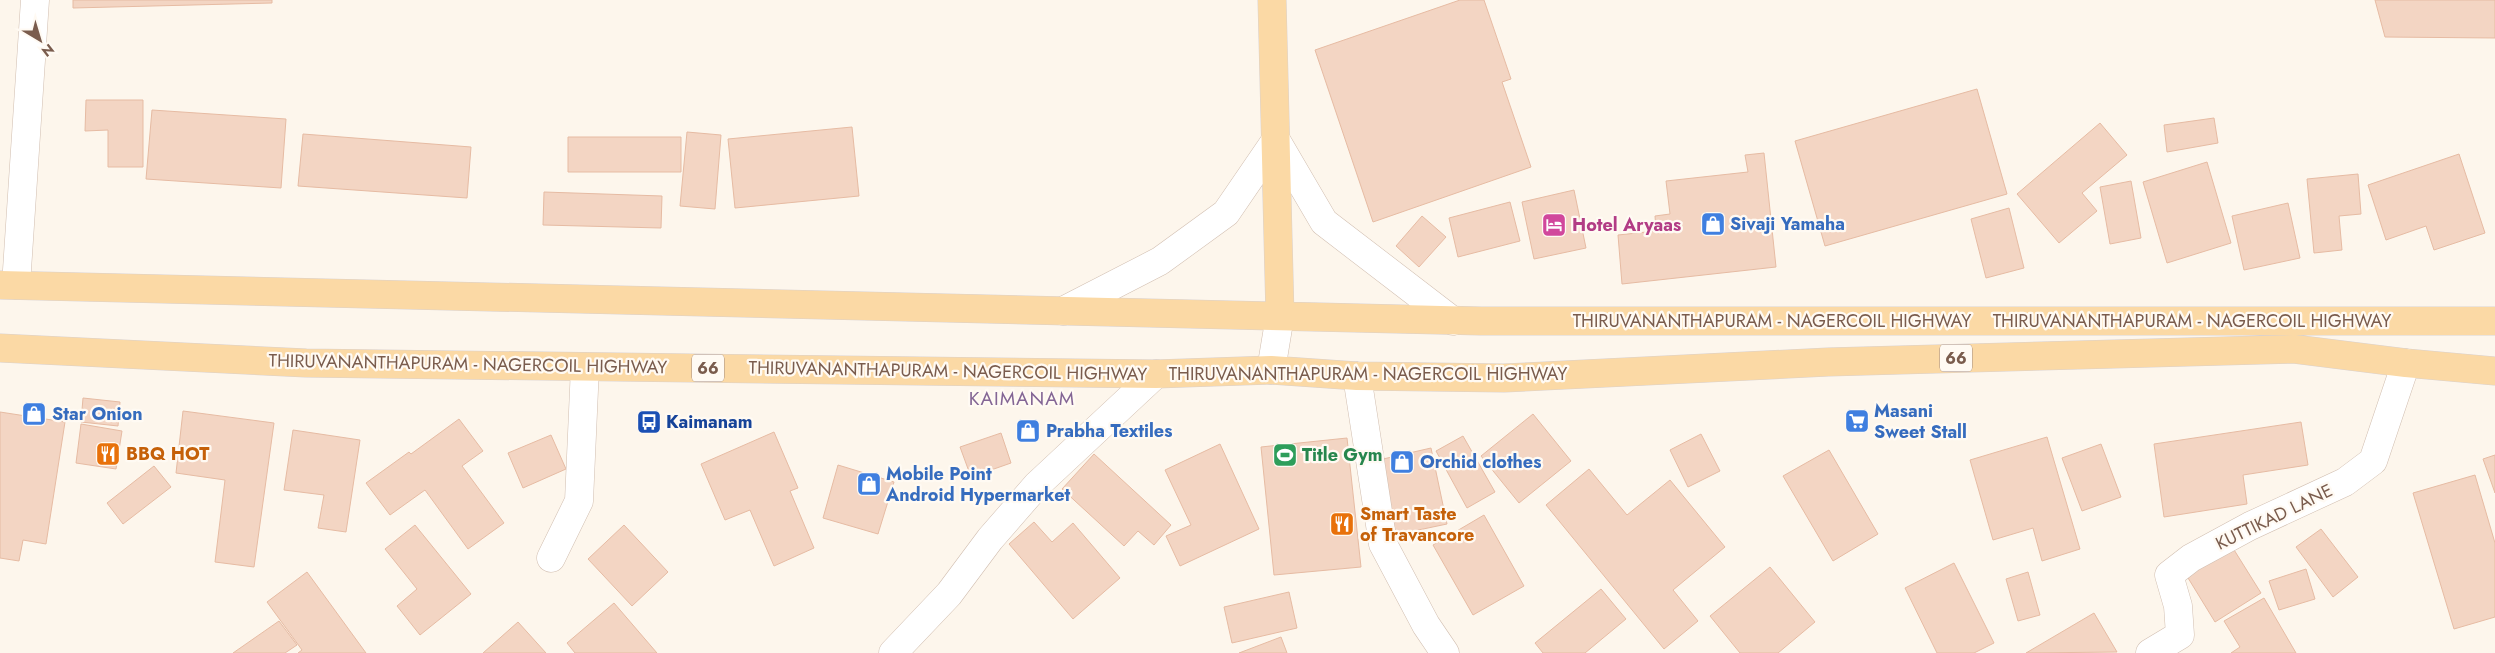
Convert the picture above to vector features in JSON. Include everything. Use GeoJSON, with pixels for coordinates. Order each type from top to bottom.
{"type":"FeatureCollection","features":[{"type":"Feature","properties":{"kind":"main road"},"geometry":{"type":"LineString","coordinates":[[1272,0],[1280,316]]}},
{"type":"Feature","properties":{"kind":"main road","name":"THIRUVANANTHAPURAM - NAGERCOIL HIGHWAY"},"geometry":{"type":"LineString","coordinates":[[8,285],[1453,321],[2495,321]]}},
{"type":"Feature","properties":{"kind":"main road","name":"THIRUVANANTHAPURAM - NAGERCOIL HIGHWAY"},"geometry":{"type":"LineString","coordinates":[[0,348],[306,363],[1156,374],[1271,370],[1357,376],[1504,378],[1828,362],[2294,349],[2406,363],[2495,371]]}},
{"type":"Feature","properties":{"kind":"street"},"geometry":{"type":"LineString","coordinates":[[8,285],[35,0]]}},
{"type":"Feature","properties":{"kind":"street"},"geometry":{"type":"LineString","coordinates":[[1064,311],[1160,261],[1226,212],[1276,140],[1324,222],[1453,321]]}},
{"type":"Feature","properties":{"kind":"street"},"geometry":{"type":"LineString","coordinates":[[1271,370],[1280,316]]}},
{"type":"Feature","properties":{"kind":"street","name":"KUTTIKAD LANE"},"geometry":{"type":"LineString","coordinates":[[2150,653],[2180,635],[2178,606],[2169,575],[2191,558],[2250,526],[2345,482],[2373,461],[2406,363]]}},
{"type":"Feature","properties":{"kind":"street"},"geometry":{"type":"LineString","coordinates":[[551,558],[579,501],[584,367]]}},
{"type":"Feature","properties":{"kind":"street"},"geometry":{"type":"LineString","coordinates":[[893,653],[949,594],[990,539],[1037,485],[1156,374]]}},
{"type":"Feature","properties":{"kind":"street"},"geometry":{"type":"LineString","coordinates":[[1357,376],[1383,544],[1426,625],[1445,653]]}},
{"type":"Feature","properties":{"kind":"building"},"geometry":{"type":"Polygon","coordinates":[[[73,0],[272,0],[272,3],[73,8],[73,0]]]}},
{"type":"Feature","properties":{"kind":"building"},"geometry":{"type":"Polygon","coordinates":[[[1460,0],[1484,0],[1511,79],[1502,82],[1531,167],[1373,222],[1315,50],[1460,0]]]}},
{"type":"Feature","properties":{"kind":"building"},"geometry":{"type":"Polygon","coordinates":[[[2375,0],[2495,0],[2495,38],[2385,37],[2375,0]]]}},
{"type":"Feature","properties":{"kind":"building"},"geometry":{"type":"Polygon","coordinates":[[[1977,89],[2007,194],[1825,246],[1795,141],[1977,89]]]}},
{"type":"Feature","properties":{"kind":"building"},"geometry":{"type":"Polygon","coordinates":[[[86,100],[143,100],[143,167],[108,167],[108,130],[85,131],[86,100]]]}},
{"type":"Feature","properties":{"kind":"building"},"geometry":{"type":"Polygon","coordinates":[[[152,110],[286,119],[281,188],[146,179],[152,110]]]}},
{"type":"Feature","properties":{"kind":"building"},"geometry":{"type":"Polygon","coordinates":[[[2214,118],[2218,143],[2167,152],[2164,125],[2214,118]]]}},
{"type":"Feature","properties":{"kind":"building"},"geometry":{"type":"Polygon","coordinates":[[[2100,123],[2127,155],[2082,193],[2097,211],[2059,243],[2017,194],[2100,123]]]}},
{"type":"Feature","properties":{"kind":"building"},"geometry":{"type":"Polygon","coordinates":[[[852,127],[859,196],[735,208],[728,139],[852,127]]]}},
{"type":"Feature","properties":{"kind":"building"},"geometry":{"type":"Polygon","coordinates":[[[687,132],[721,135],[715,209],[680,206],[687,132]]]}},
{"type":"Feature","properties":{"kind":"building"},"geometry":{"type":"Polygon","coordinates":[[[303,134],[471,147],[467,198],[298,186],[303,134]]]}},
{"type":"Feature","properties":{"kind":"building"},"geometry":{"type":"Polygon","coordinates":[[[568,137],[681,137],[681,172],[568,172],[568,137]]]}},
{"type":"Feature","properties":{"kind":"building","name":"Sivaji Yamaha"},"geometry":{"type":"Polygon","coordinates":[[[1764,153],[1776,267],[1622,284],[1618,235],[1656,231],[1655,216],[1670,214],[1666,181],[1748,172],[1745,155],[1764,153]]]}},
{"type":"Feature","properties":{"kind":"building"},"geometry":{"type":"Polygon","coordinates":[[[2459,154],[2485,233],[2434,250],[2426,226],[2386,240],[2368,185],[2459,154]]]}},
{"type":"Feature","properties":{"kind":"building"},"geometry":{"type":"Polygon","coordinates":[[[2207,162],[2231,243],[2167,263],[2143,182],[2207,162]]]}},
{"type":"Feature","properties":{"kind":"building"},"geometry":{"type":"Polygon","coordinates":[[[2358,174],[2361,214],[2339,216],[2342,250],[2314,253],[2307,179],[2358,174]]]}},
{"type":"Feature","properties":{"kind":"building"},"geometry":{"type":"Polygon","coordinates":[[[2131,181],[2141,238],[2110,244],[2100,187],[2131,181]]]}},
{"type":"Feature","properties":{"kind":"building","name":"Hotel Aryaas"},"geometry":{"type":"Polygon","coordinates":[[[1574,190],[1586,248],[1534,259],[1522,202],[1574,190]]]}},
{"type":"Feature","properties":{"kind":"building"},"geometry":{"type":"Polygon","coordinates":[[[544,192],[662,196],[661,228],[543,225],[544,192]]]}},
{"type":"Feature","properties":{"kind":"building"},"geometry":{"type":"Polygon","coordinates":[[[1510,202],[1520,241],[1458,257],[1449,218],[1510,202]]]}},
{"type":"Feature","properties":{"kind":"building"},"geometry":{"type":"Polygon","coordinates":[[[2288,203],[2300,258],[2244,270],[2232,216],[2288,203]]]}},
{"type":"Feature","properties":{"kind":"building"},"geometry":{"type":"Polygon","coordinates":[[[2009,208],[2024,268],[1986,278],[1971,219],[2009,208]]]}},
{"type":"Feature","properties":{"kind":"building"},"geometry":{"type":"Polygon","coordinates":[[[1422,216],[1446,237],[1419,267],[1396,246],[1422,216]]]}},
{"type":"Feature","properties":{"kind":"building"},"geometry":{"type":"Polygon","coordinates":[[[83,398],[120,402],[118,426],[81,422],[83,398]]]}},
{"type":"Feature","properties":{"kind":"building"},"geometry":{"type":"Polygon","coordinates":[[[183,411],[274,423],[254,567],[215,562],[225,480],[176,473],[183,411]]]}},
{"type":"Feature","properties":{"kind":"building"},"geometry":{"type":"Polygon","coordinates":[[[0,412],[65,422],[46,544],[23,540],[19,561],[0,558],[0,412]]]}},
{"type":"Feature","properties":{"kind":"building"},"geometry":{"type":"Polygon","coordinates":[[[1533,414],[1571,461],[1519,503],[1481,456],[1533,414]]]}},
{"type":"Feature","properties":{"kind":"building"},"geometry":{"type":"Polygon","coordinates":[[[459,419],[483,451],[462,466],[504,523],[468,549],[425,490],[390,515],[366,483],[409,452],[411,454],[459,419]]]}},
{"type":"Feature","properties":{"kind":"building"},"geometry":{"type":"Polygon","coordinates":[[[2301,422],[2308,465],[2243,475],[2247,504],[2164,517],[2154,444],[2301,422]]]}},
{"type":"Feature","properties":{"kind":"building"},"geometry":{"type":"Polygon","coordinates":[[[81,424],[122,431],[116,469],[76,463],[81,424]]]}},
{"type":"Feature","properties":{"kind":"building"},"geometry":{"type":"Polygon","coordinates":[[[293,430],[360,440],[346,532],[318,528],[324,495],[284,490],[293,430]]]}},
{"type":"Feature","properties":{"kind":"building"},"geometry":{"type":"Polygon","coordinates":[[[774,432],[798,488],[790,491],[814,548],[774,566],[750,510],[725,520],[701,464],[774,432]]]}},
{"type":"Feature","properties":{"kind":"building"},"geometry":{"type":"Polygon","coordinates":[[[1001,433],[1011,463],[971,477],[960,447],[1001,433]]]}},
{"type":"Feature","properties":{"kind":"building"},"geometry":{"type":"Polygon","coordinates":[[[1701,434],[1720,471],[1688,487],[1670,450],[1701,434]]]}},
{"type":"Feature","properties":{"kind":"building"},"geometry":{"type":"Polygon","coordinates":[[[551,435],[566,469],[523,488],[508,453],[551,435]]]}},
{"type":"Feature","properties":{"kind":"building"},"geometry":{"type":"Polygon","coordinates":[[[1463,436],[1495,492],[1467,508],[1436,451],[1463,436]]]}},
{"type":"Feature","properties":{"kind":"building"},"geometry":{"type":"Polygon","coordinates":[[[2047,437],[2080,549],[2042,561],[2033,528],[1993,540],[1970,460],[2047,437]]]}},
{"type":"Feature","properties":{"kind":"building"},"geometry":{"type":"Polygon","coordinates":[[[1347,438],[1361,567],[1274,575],[1261,447],[1347,438]]]}},
{"type":"Feature","properties":{"kind":"building"},"geometry":{"type":"Polygon","coordinates":[[[1220,444],[1259,529],[1180,566],[1166,536],[1191,525],[1165,470],[1220,444]]]}},
{"type":"Feature","properties":{"kind":"building"},"geometry":{"type":"Polygon","coordinates":[[[2101,444],[2121,497],[2082,511],[2062,458],[2101,444]]]}},
{"type":"Feature","properties":{"kind":"building"},"geometry":{"type":"Polygon","coordinates":[[[1431,448],[1447,524],[1385,537],[1370,462],[1431,448]]]}},
{"type":"Feature","properties":{"kind":"building"},"geometry":{"type":"Polygon","coordinates":[[[1829,450],[1878,534],[1833,561],[1783,476],[1829,450]]]}},
{"type":"Feature","properties":{"kind":"building"},"geometry":{"type":"Polygon","coordinates":[[[1094,454],[1171,525],[1154,545],[1138,531],[1124,546],[1062,489],[1094,454]]]}},
{"type":"Feature","properties":{"kind":"building"},"geometry":{"type":"Polygon","coordinates":[[[2495,455],[2495,493],[2483,459],[2495,455]]]}},
{"type":"Feature","properties":{"kind":"building"},"geometry":{"type":"Polygon","coordinates":[[[838,465],[894,482],[878,534],[823,518],[838,465]]]}},
{"type":"Feature","properties":{"kind":"building"},"geometry":{"type":"Polygon","coordinates":[[[154,466],[171,487],[123,524],[107,503],[154,466]]]}},
{"type":"Feature","properties":{"kind":"building"},"geometry":{"type":"Polygon","coordinates":[[[1589,469],[1627,515],[1670,480],[1725,547],[1673,590],[1698,621],[1664,649],[1546,505],[1589,469]]]}},
{"type":"Feature","properties":{"kind":"building"},"geometry":{"type":"Polygon","coordinates":[[[2475,475],[2495,543],[2495,617],[2454,629],[2413,493],[2475,475]]]}},
{"type":"Feature","properties":{"kind":"building"},"geometry":{"type":"Polygon","coordinates":[[[1484,515],[1524,586],[1473,615],[1433,545],[1484,515]]]}},
{"type":"Feature","properties":{"kind":"building"},"geometry":{"type":"Polygon","coordinates":[[[1034,522],[1052,542],[1073,523],[1120,578],[1073,619],[1009,544],[1034,522]]]}},
{"type":"Feature","properties":{"kind":"building"},"geometry":{"type":"Polygon","coordinates":[[[415,525],[471,594],[420,635],[397,606],[417,589],[385,549],[415,525]]]}},
{"type":"Feature","properties":{"kind":"building"},"geometry":{"type":"Polygon","coordinates":[[[624,525],[668,572],[632,606],[588,559],[624,525]]]}},
{"type":"Feature","properties":{"kind":"building"},"geometry":{"type":"Polygon","coordinates":[[[2321,529],[2358,577],[2333,597],[2296,547],[2321,529]]]}},
{"type":"Feature","properties":{"kind":"building"},"geometry":{"type":"Polygon","coordinates":[[[2231,545],[2261,593],[2215,622],[2185,573],[2231,545]]]}},
{"type":"Feature","properties":{"kind":"building"},"geometry":{"type":"Polygon","coordinates":[[[1954,563],[1994,643],[1974,653],[1937,653],[1905,588],[1954,563]]]}},
{"type":"Feature","properties":{"kind":"building"},"geometry":{"type":"Polygon","coordinates":[[[1770,567],[1815,622],[1778,653],[1740,653],[1710,616],[1770,567]]]}},
{"type":"Feature","properties":{"kind":"building"},"geometry":{"type":"Polygon","coordinates":[[[2306,569],[2315,599],[2279,610],[2269,581],[2306,569]]]}},
{"type":"Feature","properties":{"kind":"building"},"geometry":{"type":"Polygon","coordinates":[[[307,572],[366,653],[298,653],[302,650],[267,602],[307,572]]]}},
{"type":"Feature","properties":{"kind":"building"},"geometry":{"type":"Polygon","coordinates":[[[2028,572],[2040,615],[2018,621],[2006,579],[2028,572]]]}},
{"type":"Feature","properties":{"kind":"building"},"geometry":{"type":"Polygon","coordinates":[[[1601,589],[1626,619],[1585,653],[1543,653],[1535,643],[1601,589]]]}},
{"type":"Feature","properties":{"kind":"building"},"geometry":{"type":"Polygon","coordinates":[[[1289,592],[1297,628],[1232,643],[1224,607],[1289,592]]]}},
{"type":"Feature","properties":{"kind":"building"},"geometry":{"type":"Polygon","coordinates":[[[2264,598],[2296,653],[2231,653],[2240,647],[2224,621],[2264,598]]]}},
{"type":"Feature","properties":{"kind":"building"},"geometry":{"type":"Polygon","coordinates":[[[614,603],[657,653],[575,653],[567,643],[614,603]]]}},
{"type":"Feature","properties":{"kind":"building"},"geometry":{"type":"Polygon","coordinates":[[[2094,613],[2117,652],[2026,653],[2094,613]]]}},
{"type":"Feature","properties":{"kind":"building"},"geometry":{"type":"Polygon","coordinates":[[[279,621],[297,645],[285,653],[233,653],[279,621]]]}},
{"type":"Feature","properties":{"kind":"building"},"geometry":{"type":"Polygon","coordinates":[[[518,622],[546,653],[483,653],[518,622]]]}},
{"type":"Feature","properties":{"kind":"building"},"geometry":{"type":"Polygon","coordinates":[[[1281,637],[1287,653],[1239,653],[1281,637]]]}},
{"type":"Feature","properties":{"kind":"place","name":"Sivaji Yamaha"},"geometry":{"type":"Point","coordinates":[1713,224]}},
{"type":"Feature","properties":{"kind":"place","name":"Hotel Aryaas"},"geometry":{"type":"Point","coordinates":[1554,225]}},
{"type":"Feature","properties":{"kind":"place","name":"Star Onion"},"geometry":{"type":"Point","coordinates":[34,414]}},
{"type":"Feature","properties":{"kind":"place","name":"Masani Sweet Stall"},"geometry":{"type":"Point","coordinates":[1857,421]}},
{"type":"Feature","properties":{"kind":"place","name":"Kaimanam"},"geometry":{"type":"Point","coordinates":[649,422]}},
{"type":"Feature","properties":{"kind":"place","name":"Prabha Textiles"},"geometry":{"type":"Point","coordinates":[1028,431]}},
{"type":"Feature","properties":{"kind":"place","name":"BBQ HOT"},"geometry":{"type":"Point","coordinates":[108,454]}},
{"type":"Feature","properties":{"kind":"place","name":"Title Gym"},"geometry":{"type":"Point","coordinates":[1285,455]}},
{"type":"Feature","properties":{"kind":"place","name":"Orchid clothes"},"geometry":{"type":"Point","coordinates":[1402,462]}},
{"type":"Feature","properties":{"kind":"place","name":"Mobile Point Android Hypermarket"},"geometry":{"type":"Point","coordinates":[869,484]}},
{"type":"Feature","properties":{"kind":"place","name":"Smart Taste of Travancore"},"geometry":{"type":"Point","coordinates":[1342,524]}},
{"type":"Feature","properties":{"kind":"district","name":"KAIMANAM"},"geometry":{"type":"Point","coordinates":[1022,398]}}]}
